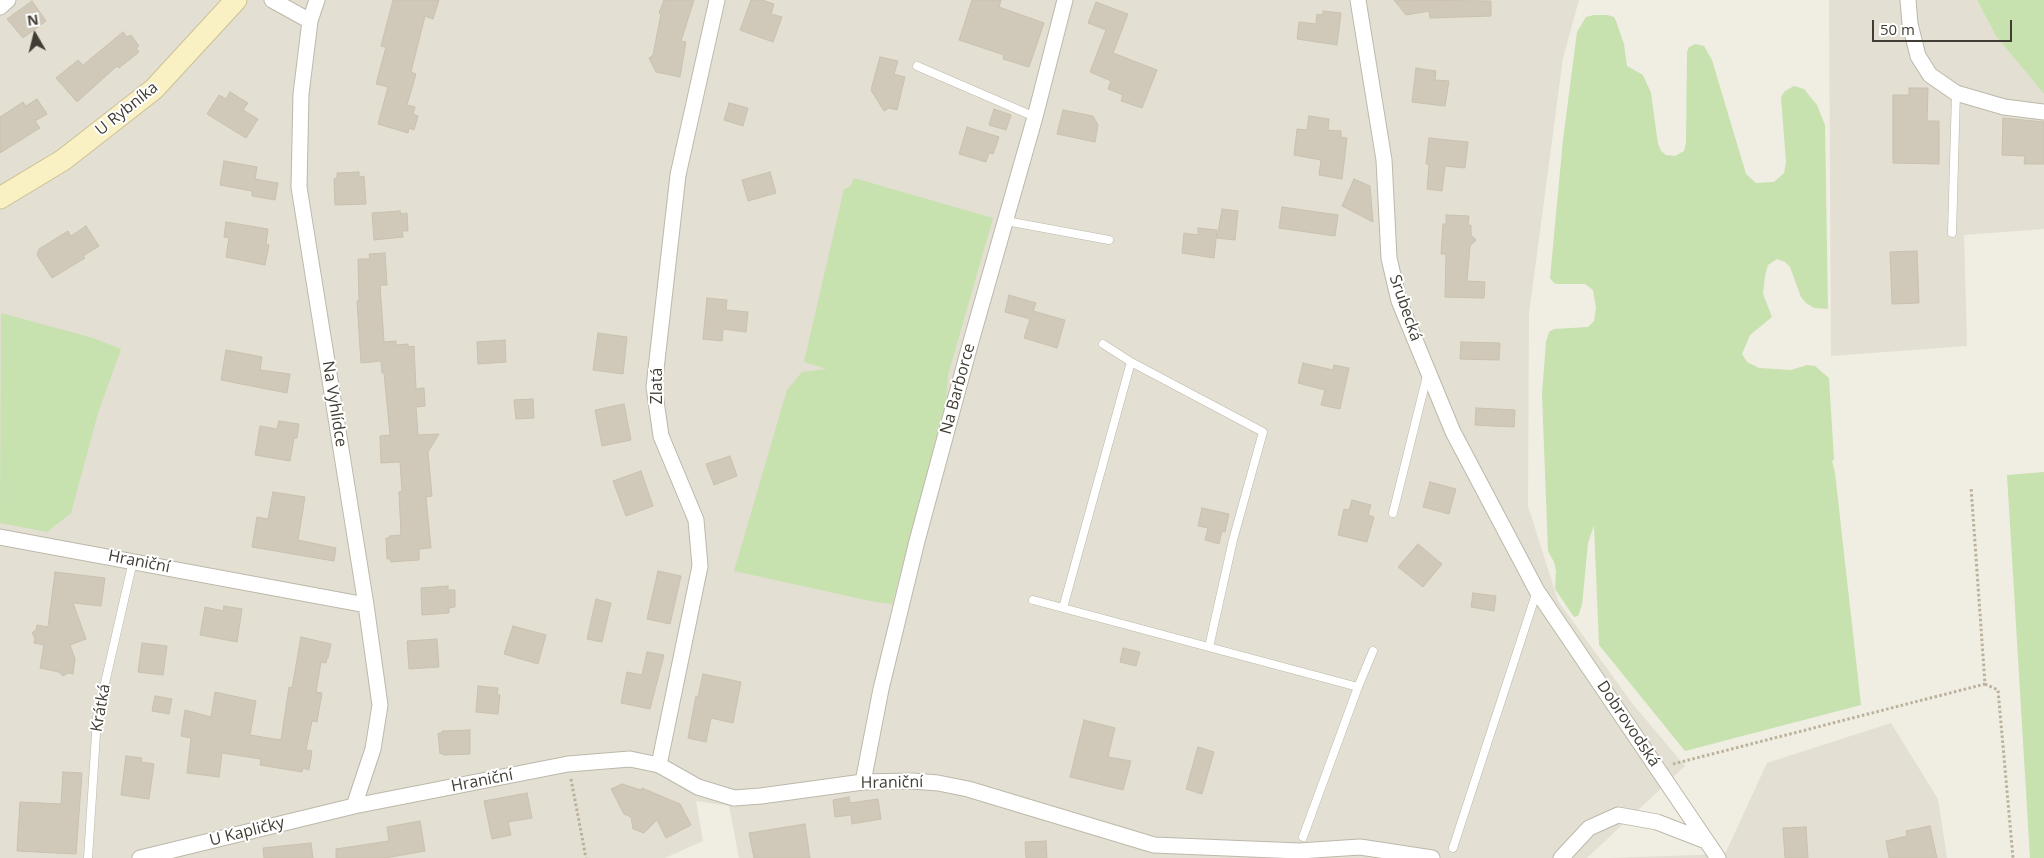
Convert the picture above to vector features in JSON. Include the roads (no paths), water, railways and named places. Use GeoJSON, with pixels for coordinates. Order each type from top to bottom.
{"type":"FeatureCollection","features":[{"type":"Feature","properties":{"kind":"street"},"geometry":{"type":"LineString","coordinates":[[0,7],[8,0]]}},
{"type":"Feature","properties":{"kind":"street","name":"U Rybníka"},"geometry":{"type":"LineString","coordinates":[[0,198],[63,160],[154,89],[236,0]]}},
{"type":"Feature","properties":{"kind":"street"},"geometry":{"type":"LineString","coordinates":[[272,0],[310,21]]}},
{"type":"Feature","properties":{"kind":"street","name":"Na Vyhlídce"},"geometry":{"type":"LineString","coordinates":[[317,0],[310,21],[301,94],[299,187],[366,605],[380,705],[374,749],[354,806]]}},
{"type":"Feature","properties":{"kind":"street","name":"Zlatá"},"geometry":{"type":"LineString","coordinates":[[659,765],[700,566],[696,520],[661,436],[654,387],[678,175],[717,0]]}},
{"type":"Feature","properties":{"kind":"street","name":"Na Barborce"},"geometry":{"type":"LineString","coordinates":[[863,782],[881,689],[917,541],[970,344],[1035,117],[1065,0]]}},
{"type":"Feature","properties":{"kind":"street","name":"Srubecká"},"geometry":{"type":"LineString","coordinates":[[1358,0],[1384,160],[1389,258],[1400,301],[1453,432],[1537,591]]}},
{"type":"Feature","properties":{"kind":"street"},"geometry":{"type":"LineString","coordinates":[[1908,0],[1910,24],[1918,56],[1930,75],[1956,93],[2004,107],[2044,112]]}},
{"type":"Feature","properties":{"kind":"street","name":"Hraniční"},"geometry":{"type":"LineString","coordinates":[[0,537],[366,605]]}},
{"type":"Feature","properties":{"kind":"street","name":"Dobrovodská"},"geometry":{"type":"LineString","coordinates":[[1537,591],[1718,858]]}},
{"type":"Feature","properties":{"kind":"street","name":"Hraniční"},"geometry":{"type":"LineString","coordinates":[[354,806],[568,764],[630,759],[659,765],[698,787],[734,798],[863,782],[913,781],[938,783],[968,789],[1154,845],[1299,851],[1360,847],[1432,858]]}},
{"type":"Feature","properties":{"kind":"street","name":"U Kapličky"},"geometry":{"type":"LineString","coordinates":[[140,858],[354,806]]}},
{"type":"Feature","properties":{"kind":"street"},"geometry":{"type":"LineString","coordinates":[[1561,858],[1589,828],[1618,815],[1657,822],[1706,841]]}},
{"type":"Feature","properties":{"kind":"lane"},"geometry":{"type":"LineString","coordinates":[[917,66],[1035,117]]}},
{"type":"Feature","properties":{"kind":"lane"},"geometry":{"type":"LineString","coordinates":[[1952,233],[1956,93]]}},
{"type":"Feature","properties":{"kind":"lane"},"geometry":{"type":"LineString","coordinates":[[1006,221],[1109,240]]}},
{"type":"Feature","properties":{"kind":"lane"},"geometry":{"type":"LineString","coordinates":[[1103,344],[1131,362],[1263,432],[1233,540],[1209,647]]}},
{"type":"Feature","properties":{"kind":"lane"},"geometry":{"type":"LineString","coordinates":[[1063,608],[1131,362]]}},
{"type":"Feature","properties":{"kind":"lane"},"geometry":{"type":"LineString","coordinates":[[1393,513],[1429,372]]}},
{"type":"Feature","properties":{"kind":"lane","name":"Krátká"},"geometry":{"type":"LineString","coordinates":[[88,858],[97,718],[133,561]]}},
{"type":"Feature","properties":{"kind":"lane"},"geometry":{"type":"LineString","coordinates":[[1453,848],[1537,591]]}},
{"type":"Feature","properties":{"kind":"lane"},"geometry":{"type":"LineString","coordinates":[[1033,600],[1358,687]]}},
{"type":"Feature","properties":{"kind":"lane"},"geometry":{"type":"LineString","coordinates":[[1303,837],[1373,651]]}}]}
